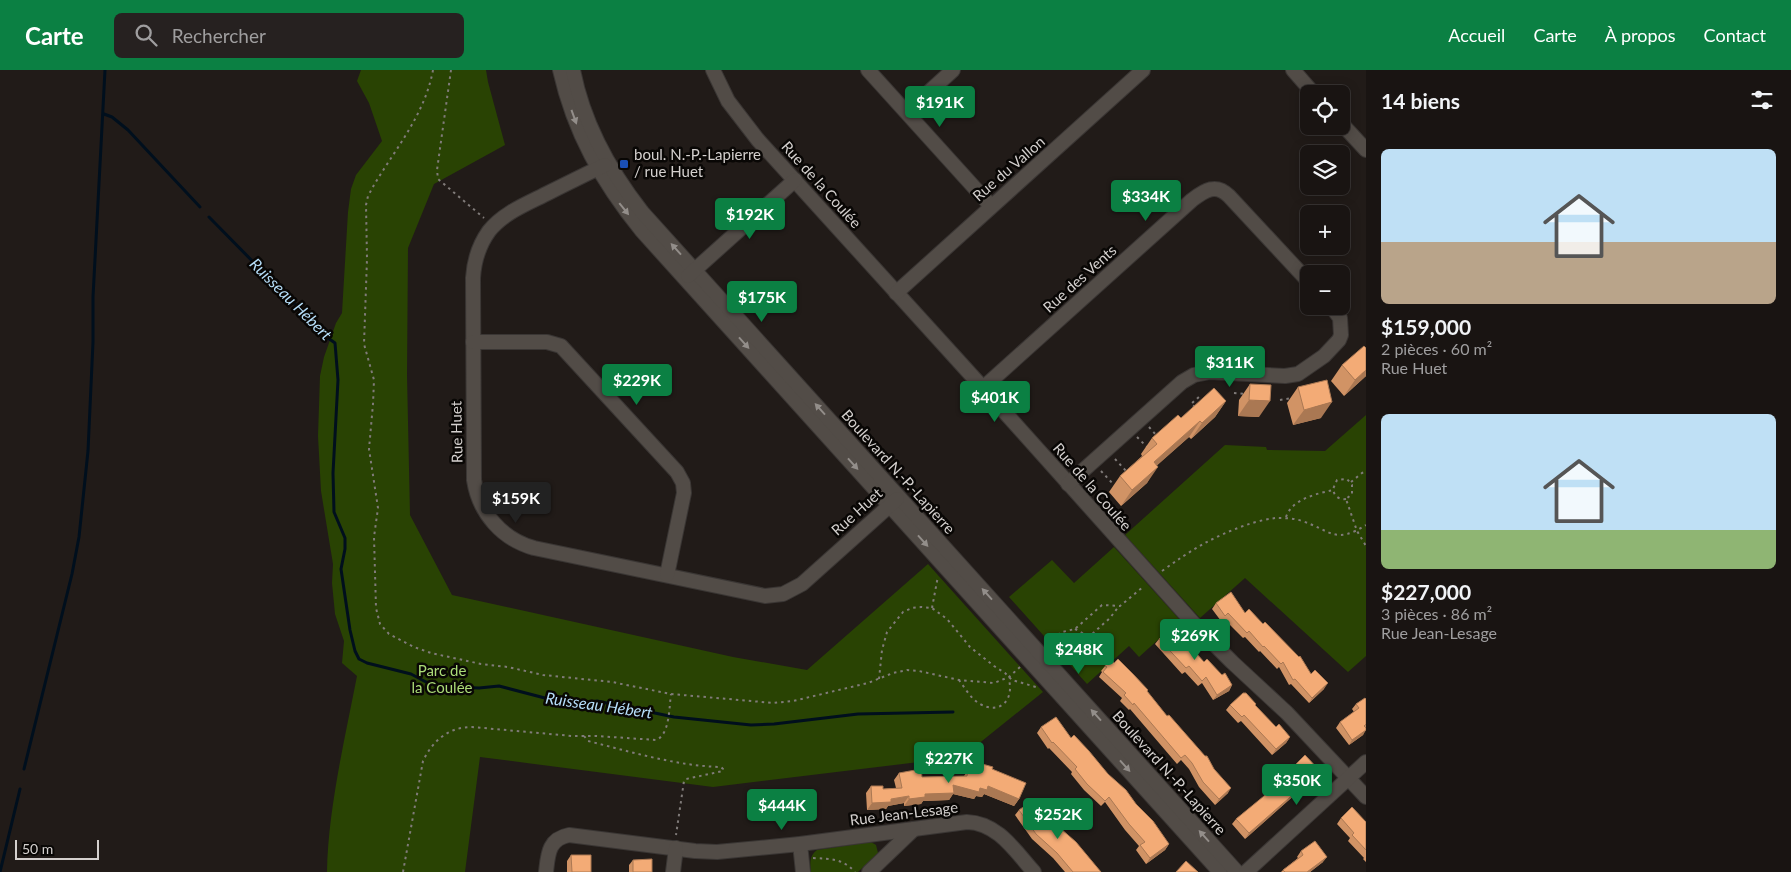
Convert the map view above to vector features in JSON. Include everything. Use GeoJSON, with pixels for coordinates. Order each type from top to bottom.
{"type":"FeatureCollection","features":[{"type":"Feature","properties":{"kind":"street","name":"Boulevard N.-P.-Lapierre"},"geometry":{"type":"LineString","coordinates":[[560,70],[566,96],[578,126],[603,166],[620,203],[690,274],[895,501],[1237,872]]}},
{"type":"Feature","properties":{"kind":"street","name":"Boulevard N.-P.-Lapierre"},"geometry":{"type":"LineString","coordinates":[[573,70],[603,166]]}},
{"type":"Feature","properties":{"kind":"street","name":"Rue de la Coulée"},"geometry":{"type":"LineString","coordinates":[[713,70],[725,96],[736,113],[896,293],[1196,626],[1287,712],[1366,798]]}},
{"type":"Feature","properties":{"kind":"street"},"geometry":{"type":"LineString","coordinates":[[868,70],[991,206]]}},
{"type":"Feature","properties":{"kind":"street"},"geometry":{"type":"LineString","coordinates":[[907,112],[953,70]]}},
{"type":"Feature","properties":{"kind":"street","name":"Rue du Vallon"},"geometry":{"type":"LineString","coordinates":[[896,293],[1144,70]]}},
{"type":"Feature","properties":{"kind":"street"},"geometry":{"type":"LineString","coordinates":[[1293,70],[1306,85]]}},
{"type":"Feature","properties":{"kind":"street"},"geometry":{"type":"LineString","coordinates":[[1350,133],[1366,150]]}},
{"type":"Feature","properties":{"kind":"street","name":"Rue Huet"},"geometry":{"type":"LineString","coordinates":[[603,166],[515,210],[490,230],[482,243],[474,266],[474,480],[477,496],[491,521],[515,541],[526,546],[765,596],[783,594],[802,584],[895,501]]}},
{"type":"Feature","properties":{"kind":"street"},"geometry":{"type":"LineString","coordinates":[[690,274],[795,180]]}},
{"type":"Feature","properties":{"kind":"street","name":"Rue des Vents"},"geometry":{"type":"LineString","coordinates":[[983,388],[1186,205],[1209,189],[1221,190],[1229,196],[1300,272]]}},
{"type":"Feature","properties":{"kind":"street"},"geometry":{"type":"LineString","coordinates":[[1068,484],[1182,382],[1194,375],[1210,372],[1285,376],[1298,374],[1305,370],[1331,348],[1341,335],[1340,318],[1338,315]]}},
{"type":"Feature","properties":{"kind":"street"},"geometry":{"type":"LineString","coordinates":[[473,342],[547,342],[561,346],[677,472],[683,483],[684,493],[667,576]]}},
{"type":"Feature","properties":{"kind":"street","name":"Boulevard N.-P.-Lapierre"},"geometry":{"type":"LineString","coordinates":[[895,501],[1220,872]]}},
{"type":"Feature","properties":{"kind":"street"},"geometry":{"type":"LineString","coordinates":[[1246,872],[1366,762]]}},
{"type":"Feature","properties":{"kind":"street","name":"Rue Jean-Lesage"},"geometry":{"type":"LineString","coordinates":[[546,872],[549,848],[555,841],[566,835],[675,844],[717,852],[800,844],[967,822],[987,826],[997,832],[1034,872]]}},
{"type":"Feature","properties":{"kind":"street"},"geometry":{"type":"LineString","coordinates":[[868,872],[914,829]]}},
{"type":"Feature","properties":{"kind":"street"},"geometry":{"type":"LineString","coordinates":[[673,872],[675,844]]}},
{"type":"Feature","properties":{"kind":"street"},"geometry":{"type":"LineString","coordinates":[[800,844],[803,872]]}},
{"type":"Feature","properties":{"kind":"path"},"geometry":{"type":"LineString","coordinates":[[433,70],[425,98],[416,117],[374,185],[366,205],[367,259],[364,344],[374,380],[369,449],[378,508],[374,537],[376,608],[380,624],[384,630],[396,638],[431,653],[481,664],[508,667],[543,675],[612,682],[670,694],[773,703],[836,692],[907,670],[959,680],[994,684],[1009,677],[1022,666]]}},
{"type":"Feature","properties":{"kind":"path"},"geometry":{"type":"LineString","coordinates":[[451,70],[437,170],[438,178],[487,222]]}},
{"type":"Feature","properties":{"kind":"path"},"geometry":{"type":"LineString","coordinates":[[1234,393],[1250,394]]}},
{"type":"Feature","properties":{"kind":"path"},"geometry":{"type":"LineString","coordinates":[[1197,409],[1191,404],[1200,396]]}},
{"type":"Feature","properties":{"kind":"path"},"geometry":{"type":"LineString","coordinates":[[1280,400],[1292,398],[1293,402]]}},
{"type":"Feature","properties":{"kind":"path"},"geometry":{"type":"LineString","coordinates":[[1106,450],[1128,474]]}},
{"type":"Feature","properties":{"kind":"path"},"geometry":{"type":"LineString","coordinates":[[1093,462],[1115,486]]}},
{"type":"Feature","properties":{"kind":"path"},"geometry":{"type":"LineString","coordinates":[[1351,482],[1366,471]]}},
{"type":"Feature","properties":{"kind":"path"},"geometry":{"type":"LineString","coordinates":[[1347,479],[1351,482],[1352,494],[1346,499],[1337,497],[1333,490],[1337,480],[1347,479]]}},
{"type":"Feature","properties":{"kind":"path"},"geometry":{"type":"LineString","coordinates":[[1286,518],[1288,511],[1298,502],[1333,490]]}},
{"type":"Feature","properties":{"kind":"path"},"geometry":{"type":"LineString","coordinates":[[1346,499],[1357,531],[1366,546]]}},
{"type":"Feature","properties":{"kind":"path"},"geometry":{"type":"LineString","coordinates":[[1158,574],[1190,550],[1228,531],[1259,521],[1273,518],[1303,521],[1326,533],[1335,535],[1344,535],[1357,531],[1366,525]]}},
{"type":"Feature","properties":{"kind":"path"},"geometry":{"type":"LineString","coordinates":[[932,608],[938,573]]}},
{"type":"Feature","properties":{"kind":"path"},"geometry":{"type":"LineString","coordinates":[[1075,629],[1086,635],[1091,635],[1120,606],[1147,584]]}},
{"type":"Feature","properties":{"kind":"path"},"geometry":{"type":"LineString","coordinates":[[1047,642],[1062,632],[1075,629],[1102,605],[1120,606]]}},
{"type":"Feature","properties":{"kind":"path"},"geometry":{"type":"LineString","coordinates":[[879,679],[883,644],[890,627],[908,609],[917,606],[932,608],[947,619],[970,648],[1016,682],[1037,688]]}},
{"type":"Feature","properties":{"kind":"path"},"geometry":{"type":"LineString","coordinates":[[959,680],[978,702],[984,706],[995,707],[1001,706],[1008,700],[1011,692],[1009,677]]}},
{"type":"Feature","properties":{"kind":"path"},"geometry":{"type":"LineString","coordinates":[[403,872],[423,761],[432,746],[442,736],[462,727],[472,727],[572,736],[656,740],[663,736],[666,728],[670,694]]}},
{"type":"Feature","properties":{"kind":"path"},"geometry":{"type":"LineString","coordinates":[[584,736],[588,741],[663,760],[723,769],[723,771],[684,781],[675,844]]}},
{"type":"Feature","properties":{"kind":"path"},"geometry":{"type":"LineString","coordinates":[[811,857],[841,861],[846,863],[855,872]]}},
{"type":"Feature","properties":{"kind":"green space","name":"Parc de la Coulée"},"geometry":{"type":"Polygon","coordinates":[[[361,70],[486,70],[505,145],[434,184],[408,248],[407,375],[410,515],[452,595],[733,657],[807,670],[928,564],[1043,692],[972,749],[952,758],[713,787],[480,757],[465,872],[327,872],[330,824],[342,749],[357,676],[342,663],[344,641],[335,614],[332,583],[333,564],[321,491],[318,436],[320,376],[324,357],[336,323],[342,313],[351,189],[356,175],[382,141],[369,103],[357,81],[361,70]]]}},
{"type":"Feature","properties":{"kind":"green space"},"geometry":{"type":"Polygon","coordinates":[[[1366,415],[1366,656],[1348,672],[1245,578],[1200,618],[1125,535],[1225,445],[1266,447],[1267,450],[1325,451],[1366,415]]]}},
{"type":"Feature","properties":{"kind":"green space"},"geometry":{"type":"Polygon","coordinates":[[[1114,547],[1180,620],[1139,657],[1129,646],[1087,684],[1009,597],[1052,560],[1074,583],[1114,547]]]}},
{"type":"Feature","properties":{"kind":"green space"},"geometry":{"type":"Polygon","coordinates":[[[871,842],[876,845],[878,853],[858,872],[811,872],[811,857],[817,850],[871,842]]]}},
{"type":"Feature","properties":{"kind":"building"},"geometry":{"type":"Polygon","coordinates":[[[1364,346],[1366,348],[1366,370],[1355,380],[1342,365],[1364,346]]]}},
{"type":"Feature","properties":{"kind":"building"},"geometry":{"type":"Polygon","coordinates":[[[1327,380],[1332,402],[1304,410],[1298,387],[1327,380]]]}},
{"type":"Feature","properties":{"kind":"building"},"geometry":{"type":"Polygon","coordinates":[[[1250,384],[1271,385],[1270,401],[1249,400],[1250,384]]]}},
{"type":"Feature","properties":{"kind":"building"},"geometry":{"type":"Polygon","coordinates":[[[1214,388],[1226,401],[1202,423],[1200,421],[1154,462],[1158,467],[1132,490],[1120,476],[1157,444],[1152,438],[1178,415],[1181,418],[1214,388]]]}},
{"type":"Feature","properties":{"kind":"building"},"geometry":{"type":"Polygon","coordinates":[[[1231,592],[1245,613],[1249,609],[1263,624],[1265,622],[1300,656],[1311,674],[1315,670],[1328,683],[1312,698],[1295,679],[1293,680],[1283,662],[1281,664],[1249,631],[1247,633],[1228,613],[1225,616],[1216,603],[1231,592]]]}},
{"type":"Feature","properties":{"kind":"building"},"geometry":{"type":"Polygon","coordinates":[[[1173,627],[1204,662],[1207,659],[1222,675],[1225,673],[1232,685],[1217,695],[1206,677],[1202,681],[1189,666],[1186,668],[1159,639],[1173,627]]]}},
{"type":"Feature","properties":{"kind":"building"},"geometry":{"type":"Polygon","coordinates":[[[1111,659],[1114,663],[1118,659],[1133,674],[1148,690],[1167,716],[1169,715],[1207,756],[1214,769],[1231,788],[1219,799],[1203,782],[1185,755],[1181,758],[1134,703],[1133,705],[1124,695],[1126,693],[1103,672],[1111,659]]]}},
{"type":"Feature","properties":{"kind":"building"},"geometry":{"type":"Polygon","coordinates":[[[1243,693],[1246,693],[1276,727],[1279,724],[1290,737],[1276,749],[1244,715],[1242,717],[1230,705],[1243,693]]]}},
{"type":"Feature","properties":{"kind":"building"},"geometry":{"type":"Polygon","coordinates":[[[1365,698],[1366,724],[1364,726],[1366,730],[1352,740],[1340,722],[1359,708],[1356,704],[1365,698]]]}},
{"type":"Feature","properties":{"kind":"building"},"geometry":{"type":"Polygon","coordinates":[[[1056,717],[1071,738],[1074,735],[1108,774],[1126,790],[1136,804],[1153,821],[1169,844],[1150,858],[1140,845],[1145,842],[1109,797],[1105,801],[1087,784],[1075,769],[1077,767],[1052,743],[1041,727],[1056,717]]]}},
{"type":"Feature","properties":{"kind":"building"},"geometry":{"type":"Polygon","coordinates":[[[1305,755],[1320,771],[1249,833],[1236,819],[1275,787],[1305,755]]]}},
{"type":"Feature","properties":{"kind":"building"},"geometry":{"type":"Polygon","coordinates":[[[975,762],[993,767],[992,769],[1026,783],[1019,799],[988,786],[987,790],[980,788],[979,792],[953,785],[954,793],[925,794],[925,797],[909,799],[909,796],[891,799],[891,802],[872,803],[871,786],[883,786],[883,789],[902,788],[899,773],[921,769],[922,777],[967,776],[968,770],[973,771],[975,762]]]}},
{"type":"Feature","properties":{"kind":"building"},"geometry":{"type":"Polygon","coordinates":[[[1033,800],[1050,823],[1052,821],[1076,842],[1101,872],[1073,872],[1057,853],[1036,834],[1019,810],[1033,800]]]}},
{"type":"Feature","properties":{"kind":"building"},"geometry":{"type":"Polygon","coordinates":[[[1352,807],[1366,822],[1366,850],[1352,835],[1354,833],[1341,818],[1352,807]]]}},
{"type":"Feature","properties":{"kind":"building"},"geometry":{"type":"Polygon","coordinates":[[[1315,841],[1327,857],[1307,872],[1285,872],[1283,870],[1303,855],[1301,851],[1315,841]]]}},
{"type":"Feature","properties":{"kind":"building"},"geometry":{"type":"Polygon","coordinates":[[[571,855],[591,855],[591,872],[572,872],[571,855]]]}},
{"type":"Feature","properties":{"kind":"building"},"geometry":{"type":"Polygon","coordinates":[[[652,859],[652,872],[633,872],[633,860],[652,859]]]}},
{"type":"Feature","properties":{"kind":"building"},"geometry":{"type":"Polygon","coordinates":[[[1186,861],[1198,872],[1176,872],[1186,861]]]}},
{"type":"Feature","properties":{"kind":"waterway"},"geometry":{"type":"LineString","coordinates":[[24,769],[72,574],[79,537],[88,451],[93,297],[105,70]]}},
{"type":"Feature","properties":{"kind":"waterway","name":"Ruisseau Hébert"},"geometry":{"type":"LineString","coordinates":[[104,114],[112,117],[128,130],[200,207]]}},
{"type":"Feature","properties":{"kind":"waterway","name":"Ruisseau Hébert"},"geometry":{"type":"LineString","coordinates":[[209,217],[335,343],[338,380],[333,473],[334,512],[345,538],[341,569],[350,630],[359,659],[367,663],[411,674],[426,682],[453,687],[479,688],[499,686],[564,703],[579,704],[597,701],[674,717],[751,725],[858,714],[953,712]]}},
{"type":"Feature","properties":{"kind":"waterway"},"geometry":{"type":"LineString","coordinates":[[0,872],[20,789]]}},
{"type":"Feature","properties":{"kind":"place","name":"boul. N.-P.-Lapierre / rue Huet"},"geometry":{"type":"Point","coordinates":[624,164]}}]}
